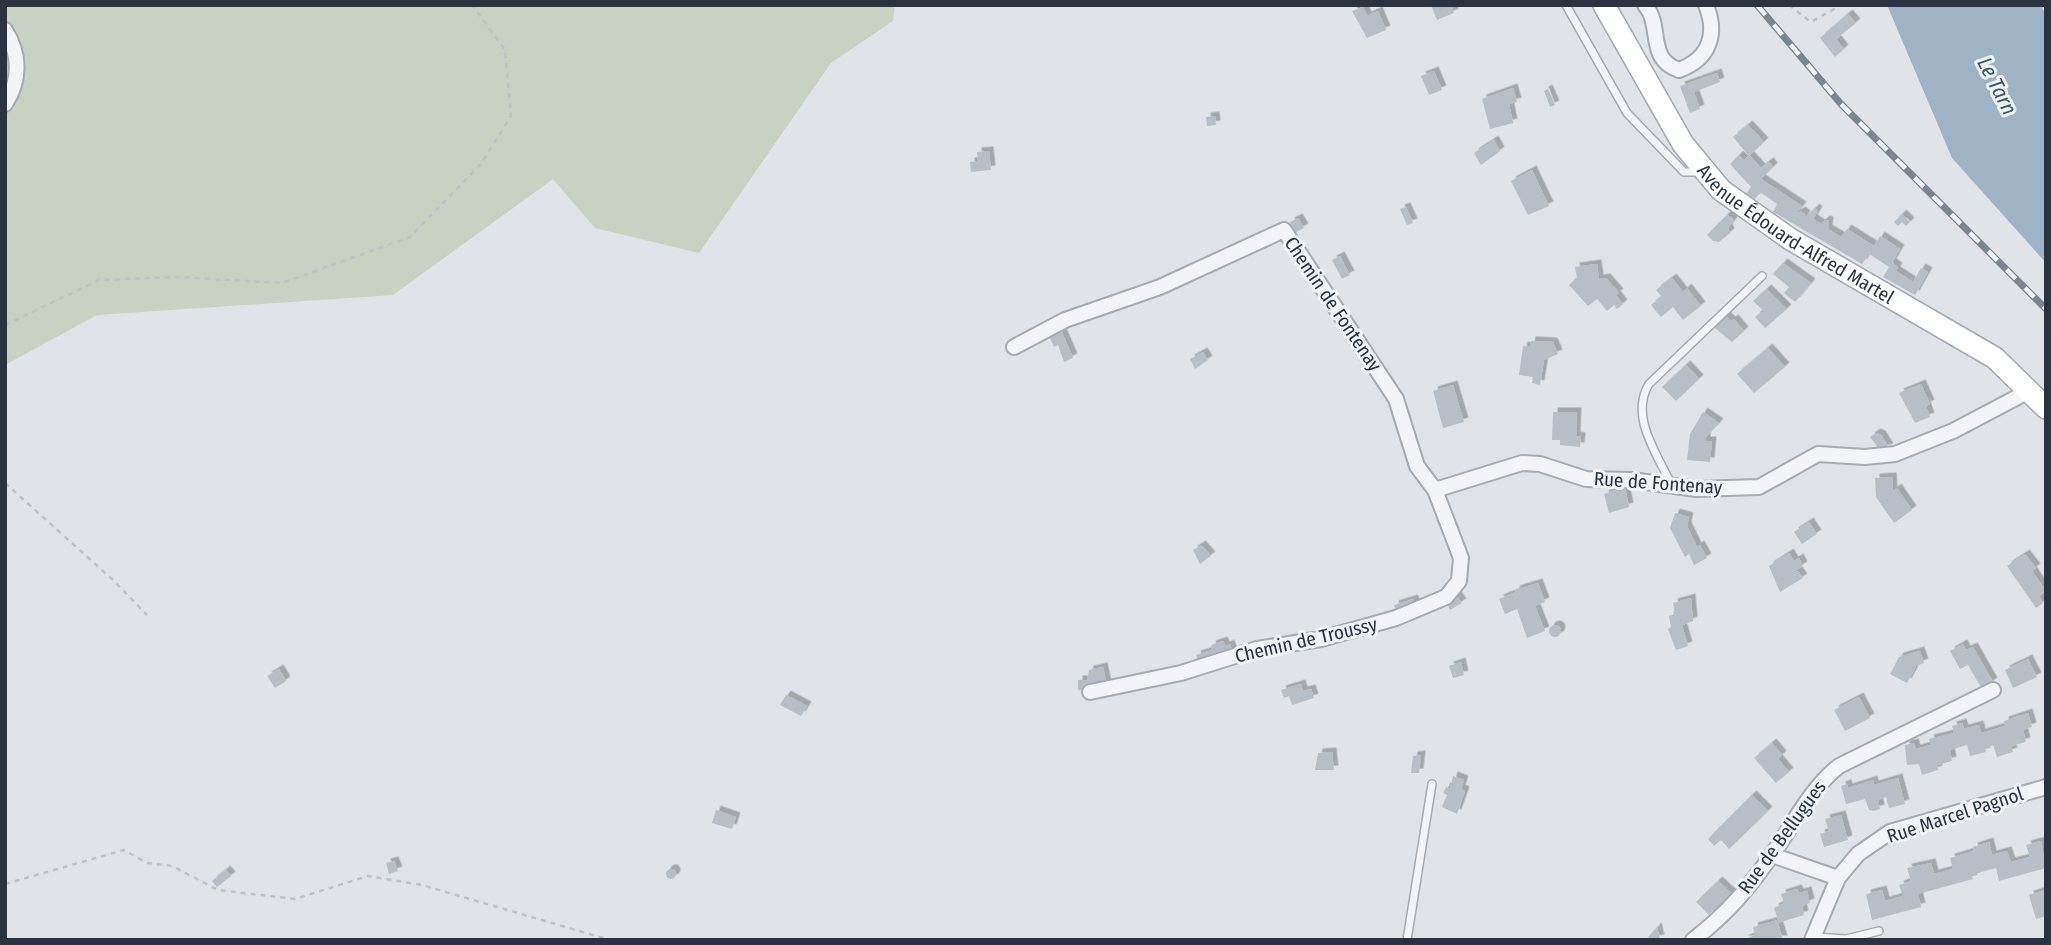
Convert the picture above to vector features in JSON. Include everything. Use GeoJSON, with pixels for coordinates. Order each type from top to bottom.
{"type":"FeatureCollection","features":[{"type":"Feature","properties":{"kind":"main road","name":"Avenue Édouard-Alfred Martel"},"geometry":{"type":"LineString","coordinates":[[1610,7],[1683,144],[1721,190],[1763,223],[1995,358],[2031,390],[2046,408]]}},
{"type":"Feature","properties":{"kind":"street"},"geometry":{"type":"LineString","coordinates":[[1645,5],[1651,12],[1656,49],[1662,61],[1679,70],[1696,64],[1711,42],[1711,18],[1706,5]]}},
{"type":"Feature","properties":{"kind":"street"},"geometry":{"type":"LineString","coordinates":[[5,30],[13,42],[17,61],[16,80],[5,104]]}},
{"type":"Feature","properties":{"kind":"street","name":"Chemin de Fontenay"},"geometry":{"type":"LineString","coordinates":[[1014,347],[1065,320],[1160,287],[1284,230],[1396,399],[1417,466],[1434,490]]}},
{"type":"Feature","properties":{"kind":"street","name":"Rue de Fontenay"},"geometry":{"type":"LineString","coordinates":[[1434,490],[1522,463],[1540,464],[1586,479],[1696,489],[1759,487],[1818,454],[1865,457],[1895,454],[1953,431],[2031,390]]}},
{"type":"Feature","properties":{"kind":"street","name":"Chemin de Troussy"},"geometry":{"type":"LineString","coordinates":[[1090,692],[1181,673],[1257,649],[1321,639],[1396,618],[1446,597],[1459,581],[1461,558],[1434,490]]}},
{"type":"Feature","properties":{"kind":"street","name":"Rue de Bellugues"},"geometry":{"type":"LineString","coordinates":[[1693,940],[1727,913],[1772,855],[1823,778],[1839,766],[1993,690]]}},
{"type":"Feature","properties":{"kind":"street","name":"Rue Marcel Pagnol"},"geometry":{"type":"LineString","coordinates":[[1813,938],[1838,878],[1858,854],[1890,832],[2046,787]]}},
{"type":"Feature","properties":{"kind":"street"},"geometry":{"type":"LineString","coordinates":[[1772,855],[1838,878]]}},
{"type":"Feature","properties":{"kind":"lane"},"geometry":{"type":"LineString","coordinates":[[1566,5],[1627,113],[1684,173],[1704,171]]}},
{"type":"Feature","properties":{"kind":"lane"},"geometry":{"type":"LineString","coordinates":[[1673,486],[1641,418],[1641,397],[1648,384],[1762,276]]}},
{"type":"Feature","properties":{"kind":"lane"},"geometry":{"type":"LineString","coordinates":[[1407,940],[1433,785]]}},
{"type":"Feature","properties":{"kind":"lane","name":"Rue Marcel Pagnol"},"geometry":{"type":"LineString","coordinates":[[1813,938],[1846,939],[1879,931]]}},
{"type":"Feature","properties":{"kind":"path"},"geometry":{"type":"LineString","coordinates":[[5,325],[99,279],[177,277],[282,283],[410,237],[481,164],[511,116],[505,50],[472,5]]}},
{"type":"Feature","properties":{"kind":"path"},"geometry":{"type":"LineString","coordinates":[[1788,5],[1811,22],[1841,5]]}},
{"type":"Feature","properties":{"kind":"path"},"geometry":{"type":"LineString","coordinates":[[5,483],[104,571],[146,615]]}},
{"type":"Feature","properties":{"kind":"path"},"geometry":{"type":"LineString","coordinates":[[5,884],[124,850],[147,863],[172,866],[218,890],[295,899],[368,876],[422,885],[610,940]]}},
{"type":"Feature","properties":{"kind":"green space"},"geometry":{"type":"Polygon","coordinates":[[[5,5],[895,5],[893,21],[831,63],[699,253],[595,228],[553,179],[393,295],[97,315],[5,365],[5,5]]]}},
{"type":"Feature","properties":{"kind":"water","name":"Le Tarn"},"geometry":{"type":"Polygon","coordinates":[[[1887,5],[2041,5],[2046,16],[2046,263],[1952,158],[1887,5]]]}},
{"type":"Feature","properties":{"kind":"building"},"geometry":{"type":"Polygon","coordinates":[[[1431,5],[1451,5],[1454,13],[1437,20],[1431,5]]]}},
{"type":"Feature","properties":{"kind":"building"},"geometry":{"type":"Polygon","coordinates":[[[1363,7],[1367,16],[1378,11],[1386,30],[1367,38],[1352,11],[1363,7]]]}},
{"type":"Feature","properties":{"kind":"building"},"geometry":{"type":"Polygon","coordinates":[[[1848,14],[1856,23],[1836,39],[1844,49],[1835,57],[1820,38],[1848,14]]]}},
{"type":"Feature","properties":{"kind":"building"},"geometry":{"type":"Polygon","coordinates":[[[1434,71],[1442,90],[1429,95],[1421,76],[1434,71]]]}},
{"type":"Feature","properties":{"kind":"building"},"geometry":{"type":"Polygon","coordinates":[[[1717,73],[1720,82],[1694,92],[1700,109],[1690,113],[1680,86],[1717,73]]]}},
{"type":"Feature","properties":{"kind":"building"},"geometry":{"type":"Polygon","coordinates":[[[1513,88],[1517,102],[1509,104],[1513,123],[1490,129],[1482,99],[1513,88]]]}},
{"type":"Feature","properties":{"kind":"building"},"geometry":{"type":"Polygon","coordinates":[[[1548,89],[1555,105],[1550,107],[1544,91],[1548,89]]]}},
{"type":"Feature","properties":{"kind":"building"},"geometry":{"type":"Polygon","coordinates":[[[1215,116],[1216,125],[1207,126],[1206,117],[1215,116]]]}},
{"type":"Feature","properties":{"kind":"building"},"geometry":{"type":"Polygon","coordinates":[[[1748,125],[1764,142],[1749,156],[1733,137],[1748,125]]]}},
{"type":"Feature","properties":{"kind":"building"},"geometry":{"type":"Polygon","coordinates":[[[1494,140],[1500,151],[1481,165],[1474,153],[1494,140]]]}},
{"type":"Feature","properties":{"kind":"building"},"geometry":{"type":"Polygon","coordinates":[[[989,151],[991,170],[971,172],[970,162],[978,161],[977,152],[989,151]]]}},
{"type":"Feature","properties":{"kind":"building"},"geometry":{"type":"Polygon","coordinates":[[[1739,155],[1744,160],[1749,155],[1761,168],[1769,162],[1773,167],[1761,179],[1802,206],[1795,215],[1801,211],[1806,215],[1802,221],[1815,208],[1818,211],[1813,219],[1821,224],[1825,220],[1829,221],[1828,229],[1841,237],[1847,229],[1874,246],[1880,236],[1900,249],[1892,263],[1898,267],[1896,271],[1913,282],[1921,268],[1928,272],[1915,295],[1883,277],[1889,267],[1869,254],[1862,264],[1773,212],[1777,204],[1760,192],[1755,199],[1746,194],[1751,187],[1730,164],[1739,155]]]}},
{"type":"Feature","properties":{"kind":"building"},"geometry":{"type":"Polygon","coordinates":[[[1532,170],[1549,206],[1528,215],[1511,181],[1532,170]]]}},
{"type":"Feature","properties":{"kind":"building"},"geometry":{"type":"Polygon","coordinates":[[[1406,207],[1413,223],[1407,225],[1400,209],[1406,207]]]}},
{"type":"Feature","properties":{"kind":"building"},"geometry":{"type":"Polygon","coordinates":[[[1902,214],[1910,222],[1906,226],[1902,222],[1898,226],[1894,222],[1902,214]]]}},
{"type":"Feature","properties":{"kind":"building"},"geometry":{"type":"Polygon","coordinates":[[[1727,215],[1734,220],[1728,228],[1730,233],[1719,242],[1713,241],[1707,235],[1727,215]]]}},
{"type":"Feature","properties":{"kind":"building"},"geometry":{"type":"Polygon","coordinates":[[[1298,218],[1304,228],[1296,232],[1290,222],[1298,218]]]}},
{"type":"Feature","properties":{"kind":"building"},"geometry":{"type":"Polygon","coordinates":[[[1340,256],[1350,275],[1342,279],[1332,260],[1340,256]]]}},
{"type":"Feature","properties":{"kind":"building"},"geometry":{"type":"Polygon","coordinates":[[[1783,263],[1811,283],[1795,302],[1784,293],[1789,287],[1773,274],[1783,263]]]}},
{"type":"Feature","properties":{"kind":"building"},"geometry":{"type":"Polygon","coordinates":[[[1597,264],[1599,279],[1606,278],[1619,293],[1616,295],[1623,304],[1617,309],[1614,305],[1607,311],[1597,299],[1588,306],[1569,285],[1577,278],[1575,267],[1597,264]]]}},
{"type":"Feature","properties":{"kind":"building"},"geometry":{"type":"Polygon","coordinates":[[[1672,278],[1683,292],[1687,288],[1701,306],[1683,320],[1673,307],[1661,317],[1651,305],[1662,297],[1656,290],[1672,278]]]}},
{"type":"Feature","properties":{"kind":"building"},"geometry":{"type":"Polygon","coordinates":[[[1767,289],[1787,309],[1765,328],[1755,317],[1761,312],[1766,313],[1753,301],[1767,289]]]}},
{"type":"Feature","properties":{"kind":"building"},"geometry":{"type":"Polygon","coordinates":[[[1726,316],[1731,321],[1734,319],[1744,331],[1732,342],[1714,327],[1726,316]]]}},
{"type":"Feature","properties":{"kind":"building"},"geometry":{"type":"Polygon","coordinates":[[[1061,330],[1073,358],[1064,362],[1058,345],[1054,347],[1049,336],[1061,330]]]}},
{"type":"Feature","properties":{"kind":"building"},"geometry":{"type":"Polygon","coordinates":[[[1531,341],[1553,342],[1558,354],[1544,360],[1540,385],[1532,383],[1533,377],[1519,375],[1523,346],[1530,347],[1531,341]]]}},
{"type":"Feature","properties":{"kind":"building"},"geometry":{"type":"Polygon","coordinates":[[[1768,348],[1785,367],[1754,393],[1737,374],[1768,348]]]}},
{"type":"Feature","properties":{"kind":"building"},"geometry":{"type":"Polygon","coordinates":[[[1203,352],[1208,360],[1195,369],[1190,359],[1203,352]]]}},
{"type":"Feature","properties":{"kind":"building"},"geometry":{"type":"Polygon","coordinates":[[[1686,365],[1699,379],[1676,401],[1662,387],[1686,365]]]}},
{"type":"Feature","properties":{"kind":"building"},"geometry":{"type":"Polygon","coordinates":[[[1921,384],[1930,404],[1926,406],[1930,417],[1915,423],[1899,393],[1921,384]]]}},
{"type":"Feature","properties":{"kind":"building"},"geometry":{"type":"Polygon","coordinates":[[[1453,385],[1464,422],[1443,428],[1433,391],[1453,385]]]}},
{"type":"Feature","properties":{"kind":"building"},"geometry":{"type":"Polygon","coordinates":[[[1553,412],[1577,412],[1576,436],[1581,437],[1580,447],[1560,445],[1560,440],[1552,440],[1553,412]]]}},
{"type":"Feature","properties":{"kind":"building"},"geometry":{"type":"Polygon","coordinates":[[[1703,412],[1719,423],[1706,437],[1706,441],[1712,441],[1710,462],[1687,460],[1690,434],[1703,412]]]}},
{"type":"Feature","properties":{"kind":"building"},"geometry":{"type":"Polygon","coordinates":[[[1876,433],[1881,435],[1889,448],[1880,450],[1870,437],[1876,433]]]}},
{"type":"Feature","properties":{"kind":"building"},"geometry":{"type":"Polygon","coordinates":[[[1892,477],[1893,491],[1897,488],[1912,510],[1894,523],[1876,497],[1875,478],[1892,477]]]}},
{"type":"Feature","properties":{"kind":"building"},"geometry":{"type":"Polygon","coordinates":[[[1625,487],[1629,507],[1609,513],[1604,494],[1625,487]]]}},
{"type":"Feature","properties":{"kind":"building"},"geometry":{"type":"Polygon","coordinates":[[[1675,513],[1689,517],[1687,526],[1697,547],[1700,545],[1707,558],[1694,565],[1689,554],[1685,557],[1670,528],[1675,513]]]}},
{"type":"Feature","properties":{"kind":"building"},"geometry":{"type":"Polygon","coordinates":[[[1809,522],[1817,534],[1802,544],[1794,532],[1809,522]]]}},
{"type":"Feature","properties":{"kind":"building"},"geometry":{"type":"Polygon","coordinates":[[[1201,545],[1211,556],[1200,564],[1193,550],[1201,545]]]}},
{"type":"Feature","properties":{"kind":"building"},"geometry":{"type":"Polygon","coordinates":[[[1789,553],[1794,561],[1799,558],[1803,566],[1787,575],[1798,571],[1803,578],[1780,592],[1769,566],[1789,553]]]}},
{"type":"Feature","properties":{"kind":"building"},"geometry":{"type":"Polygon","coordinates":[[[2025,554],[2036,568],[2032,571],[2046,591],[2039,596],[2043,603],[2036,608],[2007,566],[2025,554]]]}},
{"type":"Feature","properties":{"kind":"building"},"geometry":{"type":"Polygon","coordinates":[[[1538,583],[1545,602],[1535,606],[1545,631],[1527,638],[1517,609],[1505,614],[1499,599],[1516,592],[1515,590],[1538,583]]]}},
{"type":"Feature","properties":{"kind":"building"},"geometry":{"type":"Polygon","coordinates":[[[1457,596],[1462,603],[1450,610],[1447,603],[1457,596]]]}},
{"type":"Feature","properties":{"kind":"building"},"geometry":{"type":"Polygon","coordinates":[[[1691,598],[1693,621],[1682,625],[1688,646],[1676,650],[1668,629],[1671,627],[1669,616],[1675,614],[1673,603],[1691,598]]]}},
{"type":"Feature","properties":{"kind":"building"},"geometry":{"type":"Polygon","coordinates":[[[1413,599],[1417,607],[1397,614],[1394,605],[1413,599]]]}},
{"type":"Feature","properties":{"kind":"building"},"geometry":{"type":"Polygon","coordinates":[[[1555,625],[1561,631],[1555,637],[1549,631],[1555,625]]]}},
{"type":"Feature","properties":{"kind":"building"},"geometry":{"type":"Polygon","coordinates":[[[1223,641],[1225,646],[1230,644],[1233,653],[1199,664],[1196,655],[1212,650],[1211,645],[1223,641]]]}},
{"type":"Feature","properties":{"kind":"building"},"geometry":{"type":"Polygon","coordinates":[[[1963,644],[1966,650],[1973,647],[1993,682],[1982,689],[1968,665],[1960,669],[1950,651],[1963,644]]]}},
{"type":"Feature","properties":{"kind":"building"},"geometry":{"type":"Polygon","coordinates":[[[1920,651],[1924,663],[1916,666],[1907,683],[1890,674],[1899,657],[1920,651]]]}},
{"type":"Feature","properties":{"kind":"building"},"geometry":{"type":"Polygon","coordinates":[[[2028,659],[2037,677],[2013,688],[2005,670],[2028,659]]]}},
{"type":"Feature","properties":{"kind":"building"},"geometry":{"type":"Polygon","coordinates":[[[1461,662],[1464,675],[1453,678],[1449,666],[1461,662]]]}},
{"type":"Feature","properties":{"kind":"building"},"geometry":{"type":"Polygon","coordinates":[[[1103,667],[1107,685],[1078,690],[1078,680],[1087,680],[1089,670],[1103,667]]]}},
{"type":"Feature","properties":{"kind":"building"},"geometry":{"type":"Polygon","coordinates":[[[279,669],[286,681],[275,688],[267,676],[279,669]]]}},
{"type":"Feature","properties":{"kind":"building"},"geometry":{"type":"Polygon","coordinates":[[[1301,684],[1303,691],[1311,689],[1314,698],[1292,705],[1289,696],[1284,698],[1281,690],[1301,684]]]}},
{"type":"Feature","properties":{"kind":"building"},"geometry":{"type":"Polygon","coordinates":[[[786,695],[807,706],[801,716],[780,705],[786,695]]]}},
{"type":"Feature","properties":{"kind":"building"},"geometry":{"type":"Polygon","coordinates":[[[1859,697],[1870,718],[1845,731],[1834,710],[1859,697]]]}},
{"type":"Feature","properties":{"kind":"building"},"geometry":{"type":"Polygon","coordinates":[[[2028,713],[2032,727],[2023,730],[2026,742],[2011,746],[2013,752],[1997,757],[1993,745],[1985,748],[1986,752],[1970,756],[1967,745],[1950,750],[1952,761],[1937,765],[1938,770],[1922,775],[1919,764],[1907,765],[1905,745],[1914,743],[1916,749],[1931,745],[1929,739],[1954,733],[1952,726],[1962,723],[1964,729],[1979,725],[1981,733],[2005,726],[2004,721],[2028,713]]]}},
{"type":"Feature","properties":{"kind":"building"},"geometry":{"type":"Polygon","coordinates":[[[1772,743],[1782,755],[1778,759],[1789,772],[1776,783],[1754,758],[1772,743]]]}},
{"type":"Feature","properties":{"kind":"building"},"geometry":{"type":"Polygon","coordinates":[[[1332,752],[1334,770],[1315,770],[1318,753],[1332,752]]]}},
{"type":"Feature","properties":{"kind":"building"},"geometry":{"type":"Polygon","coordinates":[[[1421,755],[1419,773],[1411,773],[1413,756],[1421,755]]]}},
{"type":"Feature","properties":{"kind":"building"},"geometry":{"type":"Polygon","coordinates":[[[1453,776],[1464,780],[1461,789],[1465,791],[1457,814],[1442,807],[1447,795],[1443,793],[1446,787],[1450,789],[1453,776]]]}},
{"type":"Feature","properties":{"kind":"building"},"geometry":{"type":"Polygon","coordinates":[[[1898,778],[1905,804],[1889,808],[1886,797],[1878,800],[1880,809],[1873,811],[1869,810],[1865,799],[1846,804],[1841,786],[1847,784],[1848,788],[1873,780],[1874,785],[1898,778]]]}},
{"type":"Feature","properties":{"kind":"building"},"geometry":{"type":"Polygon","coordinates":[[[1752,795],[1768,811],[1729,849],[1721,840],[1714,846],[1708,839],[1752,795]]]}},
{"type":"Feature","properties":{"kind":"building"},"geometry":{"type":"Polygon","coordinates":[[[716,810],[736,817],[732,829],[712,823],[716,810]]]}},
{"type":"Feature","properties":{"kind":"building"},"geometry":{"type":"Polygon","coordinates":[[[1841,815],[1848,840],[1824,847],[1820,834],[1829,831],[1825,819],[1841,815]]]}},
{"type":"Feature","properties":{"kind":"building"},"geometry":{"type":"Polygon","coordinates":[[[2041,841],[2046,868],[1999,881],[1996,868],[1971,875],[1973,879],[1918,894],[1921,907],[1872,920],[1866,894],[1882,890],[1885,901],[1903,896],[1899,885],[1911,881],[1907,868],[1931,863],[1934,874],[1953,869],[1950,858],[1974,851],[1973,847],[1989,842],[1992,855],[2007,851],[2011,862],[2030,857],[2026,845],[2041,841]]]}},
{"type":"Feature","properties":{"kind":"building"},"geometry":{"type":"Polygon","coordinates":[[[394,861],[398,871],[389,874],[386,863],[394,861]]]}},
{"type":"Feature","properties":{"kind":"building"},"geometry":{"type":"Polygon","coordinates":[[[671,869],[675,870],[675,878],[671,879],[667,878],[666,874],[667,870],[671,869]]]}},
{"type":"Feature","properties":{"kind":"building"},"geometry":{"type":"Polygon","coordinates":[[[226,870],[231,876],[217,887],[212,881],[226,870]]]}},
{"type":"Feature","properties":{"kind":"building"},"geometry":{"type":"Polygon","coordinates":[[[1718,881],[1733,895],[1717,914],[1713,910],[1709,915],[1696,902],[1718,881]]]}},
{"type":"Feature","properties":{"kind":"building"},"geometry":{"type":"Polygon","coordinates":[[[1797,889],[1799,893],[1807,891],[1810,903],[1802,906],[1804,915],[1778,923],[1783,940],[1743,940],[1755,935],[1753,927],[1778,920],[1774,908],[1784,903],[1781,894],[1797,889]]]}},
{"type":"Feature","properties":{"kind":"building"},"geometry":{"type":"Polygon","coordinates":[[[2046,890],[2046,916],[2036,919],[2029,895],[2046,890]]]}},
{"type":"Feature","properties":{"kind":"building"},"geometry":{"type":"Polygon","coordinates":[[[1657,927],[1660,939],[1651,940],[1648,937],[1657,927]]]}},
{"type":"Feature","properties":{"kind":"railway"},"geometry":{"type":"LineString","coordinates":[[1757,5],[1841,104],[2046,309]]}}]}
